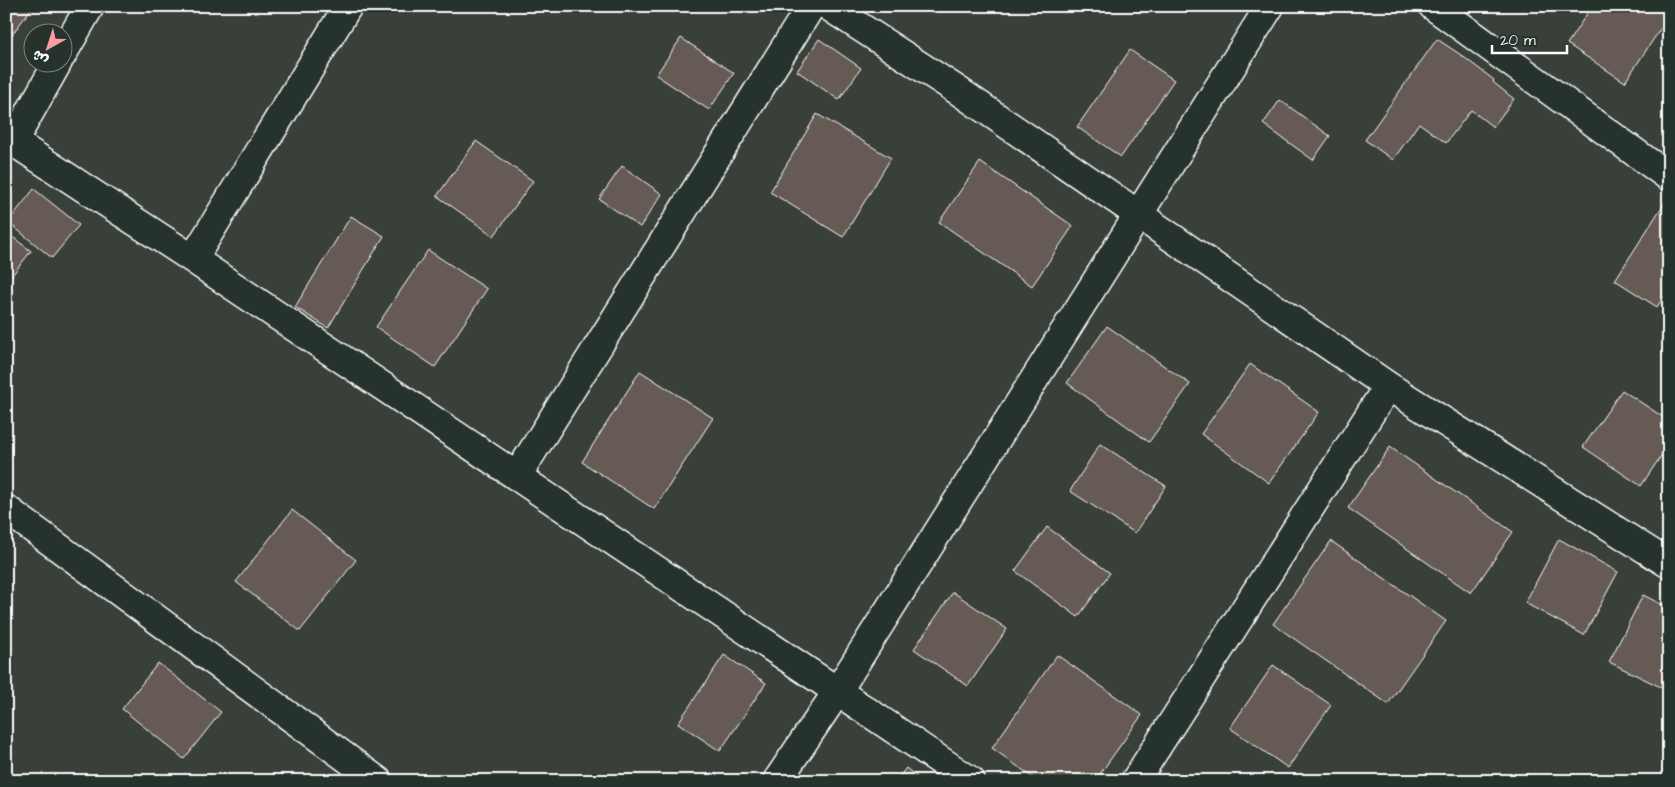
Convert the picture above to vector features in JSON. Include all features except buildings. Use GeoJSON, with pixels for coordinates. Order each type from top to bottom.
{"type":"FeatureCollection","features":[{"type":"Feature","properties":{"kind":"street"},"geometry":{"type":"LineString","coordinates":[[72,38],[90,6]]}},
{"type":"Feature","properties":{"kind":"street"},"geometry":{"type":"LineString","coordinates":[[193,259],[348,6]]}},
{"type":"Feature","properties":{"kind":"street"},"geometry":{"type":"LineString","coordinates":[[517,476],[811,6]]}},
{"type":"Feature","properties":{"kind":"street"},"geometry":{"type":"LineString","coordinates":[[828,6],[960,92],[1388,386],[1669,564]]}},
{"type":"Feature","properties":{"kind":"street"},"geometry":{"type":"LineString","coordinates":[[777,781],[837,692],[1140,215],[1270,6]]}},
{"type":"Feature","properties":{"kind":"street"},"geometry":{"type":"LineString","coordinates":[[1433,6],[1669,177]]}},
{"type":"Feature","properties":{"kind":"street"},"geometry":{"type":"LineString","coordinates":[[52,72],[10,140],[193,259],[971,781]]}},
{"type":"Feature","properties":{"kind":"street"},"geometry":{"type":"LineString","coordinates":[[1135,781],[1388,386]]}},
{"type":"Feature","properties":{"kind":"street"},"geometry":{"type":"LineString","coordinates":[[6,509],[378,781]]}}]}
